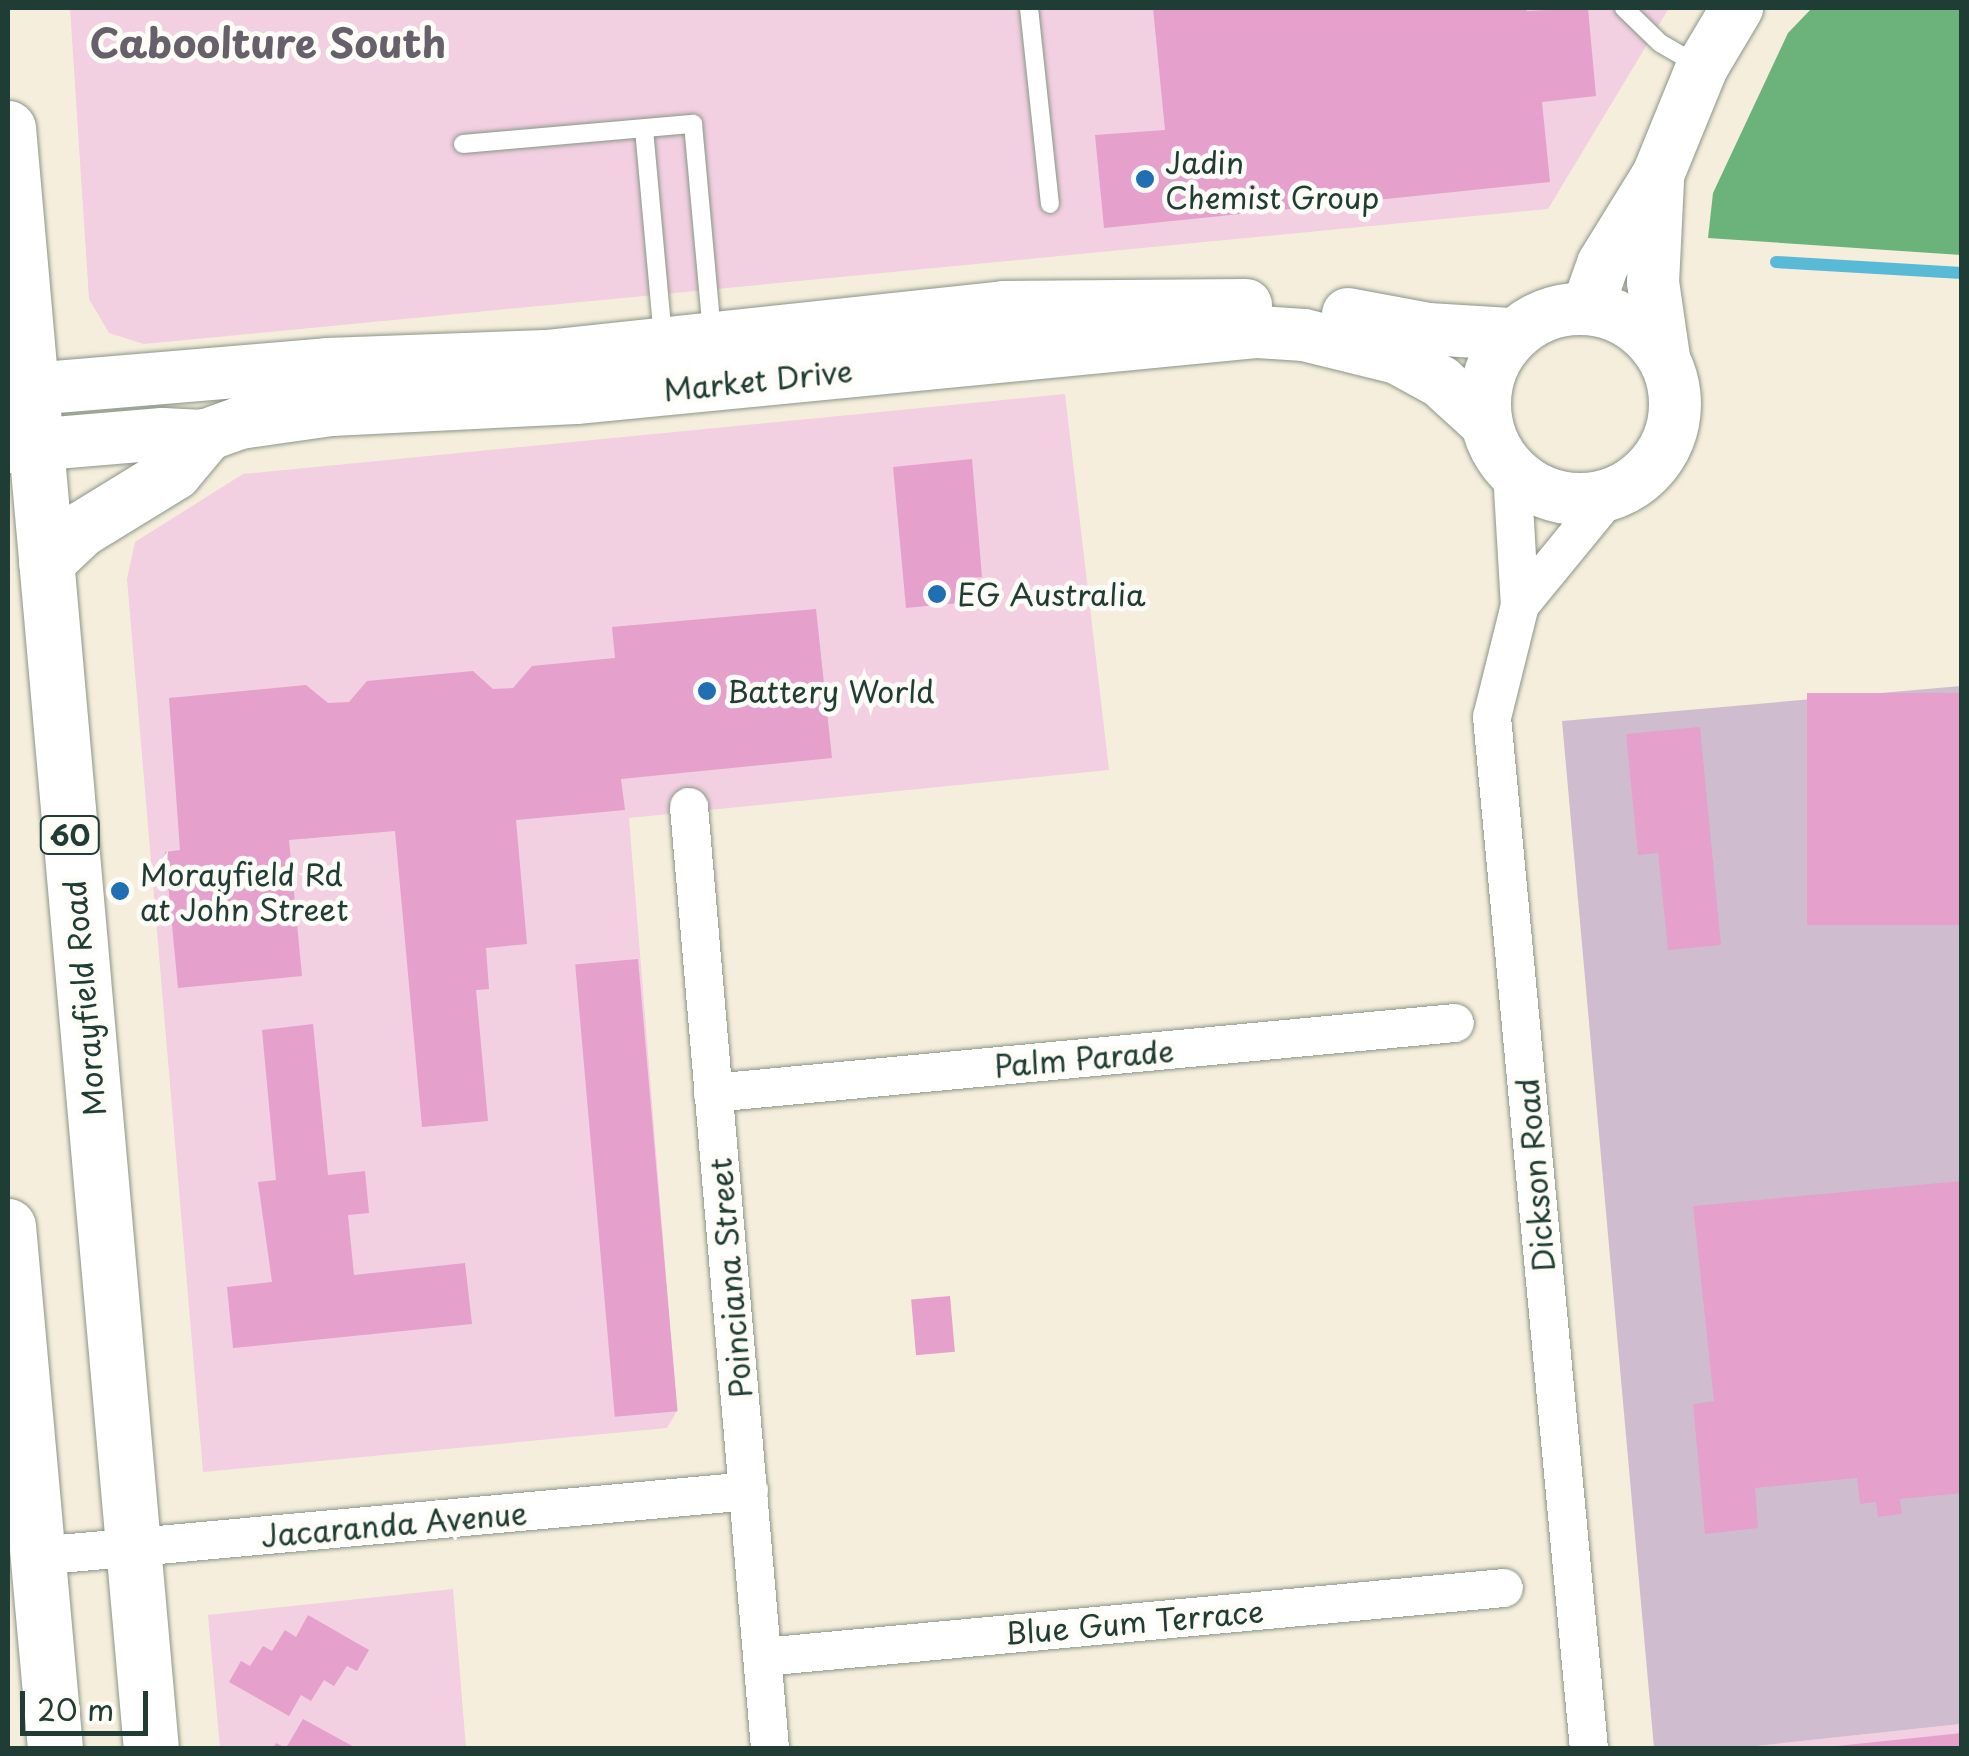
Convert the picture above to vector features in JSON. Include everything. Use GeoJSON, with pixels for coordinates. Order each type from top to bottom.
{"type":"FeatureCollection","features":[{"type":"Feature","properties":{"kind":"main road","name":"Morayfield Road"},"geometry":{"type":"LineString","coordinates":[[8,128],[22,446],[46,562],[150,1748]]}},
{"type":"Feature","properties":{"kind":"main road"},"geometry":{"type":"LineString","coordinates":[[46,562],[81,529],[174,472],[204,436]]}},
{"type":"Feature","properties":{"kind":"main road"},"geometry":{"type":"LineString","coordinates":[[8,1226],[14,1363],[38,1556],[48,1748]]}},
{"type":"Feature","properties":{"kind":"street"},"geometry":{"type":"LineString","coordinates":[[1587,309],[1604,264],[1658,175],[1702,66],[1737,8]]}},
{"type":"Feature","properties":{"kind":"street"},"geometry":{"type":"LineString","coordinates":[[1658,175],[1653,282],[1664,357],[1676,399],[1669,443],[1644,477],[1610,496],[1577,500],[1543,493],[1512,472],[1490,438],[1486,388],[1493,360],[1510,334],[1555,313],[1587,309],[1619,317],[1636,327],[1664,357]]}},
{"type":"Feature","properties":{"kind":"street","name":"Market Drive"},"geometry":{"type":"LineString","coordinates":[[22,446],[162,434],[204,436],[240,423],[690,363],[1004,307],[1122,303],[1258,306],[1342,313],[1468,334],[1510,334]]}},
{"type":"Feature","properties":{"kind":"street","name":"Market Drive"},"geometry":{"type":"LineString","coordinates":[[19,390],[326,364],[512,358],[690,363],[1258,332],[1320,338],[1397,358],[1442,382],[1487,424]]}},
{"type":"Feature","properties":{"kind":"street","name":"Dickson Road"},"geometry":{"type":"LineString","coordinates":[[1512,472],[1520,604],[1492,717],[1590,1748]]}},
{"type":"Feature","properties":{"kind":"street","name":"Dickson Road"},"geometry":{"type":"LineString","coordinates":[[1520,604],[1610,496]]}},
{"type":"Feature","properties":{"kind":"street","name":"Poinciana Street"},"geometry":{"type":"LineString","coordinates":[[689,808],[770,1748]]}},
{"type":"Feature","properties":{"kind":"street","name":"Palm Parade"},"geometry":{"type":"LineString","coordinates":[[714,1093],[1455,1023]]}},
{"type":"Feature","properties":{"kind":"street","name":"Jacaranda Avenue"},"geometry":{"type":"LineString","coordinates":[[38,1556],[749,1491]]}},
{"type":"Feature","properties":{"kind":"street","name":"Blue Gum Terrace"},"geometry":{"type":"LineString","coordinates":[[763,1656],[1504,1588]]}},
{"type":"Feature","properties":{"kind":"lane"},"geometry":{"type":"LineString","coordinates":[[1030,8],[1050,204]]}},
{"type":"Feature","properties":{"kind":"lane"},"geometry":{"type":"LineString","coordinates":[[1624,8],[1660,43],[1702,66]]}},
{"type":"Feature","properties":{"kind":"lane"},"geometry":{"type":"LineString","coordinates":[[463,144],[693,124],[690,363]]}},
{"type":"Feature","properties":{"kind":"lane"},"geometry":{"type":"LineString","coordinates":[[644,128],[690,363]]}},
{"type":"Feature","properties":{"kind":"shaded area"},"geometry":{"type":"Polygon","coordinates":[[[70,8],[1669,8],[1548,209],[144,344],[109,333],[89,299],[70,8]]]}},
{"type":"Feature","properties":{"kind":"shaded area"},"geometry":{"type":"Polygon","coordinates":[[[1065,394],[1109,770],[629,818],[677,1411],[667,1428],[203,1472],[127,579],[135,542],[243,474],[1065,394]]]}},
{"type":"Feature","properties":{"kind":"shaded area"},"geometry":{"type":"Polygon","coordinates":[[[1961,686],[1961,1724],[1737,1748],[1654,1748],[1562,721],[1961,686]]]}},
{"type":"Feature","properties":{"kind":"shaded area"},"geometry":{"type":"Polygon","coordinates":[[[453,1589],[466,1748],[220,1748],[208,1615],[453,1589]]]}},
{"type":"Feature","properties":{"kind":"shaded area"},"geometry":{"type":"Polygon","coordinates":[[[1961,1724],[1961,1748],[1737,1748],[1961,1724]]]}},
{"type":"Feature","properties":{"kind":"green space"},"geometry":{"type":"Polygon","coordinates":[[[1812,8],[1961,8],[1961,255],[1708,238],[1713,193],[1788,33],[1812,8]]]}},
{"type":"Feature","properties":{"kind":"building"},"geometry":{"type":"Polygon","coordinates":[[[1153,8],[1588,8],[1596,96],[1542,102],[1550,182],[1104,228],[1095,135],[1165,130],[1153,8]]]}},
{"type":"Feature","properties":{"kind":"building"},"geometry":{"type":"Polygon","coordinates":[[[972,459],[982,577],[967,578],[969,602],[906,608],[893,467],[972,459]]]}},
{"type":"Feature","properties":{"kind":"building"},"geometry":{"type":"Polygon","coordinates":[[[816,609],[832,758],[621,779],[625,810],[516,820],[527,944],[486,948],[489,989],[476,990],[488,1121],[422,1127],[395,831],[289,840],[302,976],[178,988],[165,852],[180,850],[169,698],[306,685],[328,703],[349,702],[367,681],[473,671],[493,689],[513,688],[532,666],[615,658],[612,627],[816,609]]]}},
{"type":"Feature","properties":{"kind":"building"},"geometry":{"type":"Polygon","coordinates":[[[1807,693],[1962,693],[1962,925],[1807,925],[1807,693]]]}},
{"type":"Feature","properties":{"kind":"building"},"geometry":{"type":"Polygon","coordinates":[[[1700,727],[1721,945],[1668,950],[1658,853],[1638,855],[1626,734],[1700,727]]]}},
{"type":"Feature","properties":{"kind":"building"},"geometry":{"type":"Polygon","coordinates":[[[638,959],[678,1411],[615,1417],[575,964],[638,959]]]}},
{"type":"Feature","properties":{"kind":"building"},"geometry":{"type":"Polygon","coordinates":[[[313,1024],[328,1175],[365,1171],[369,1213],[348,1215],[354,1275],[465,1263],[472,1324],[233,1348],[227,1287],[272,1282],[258,1182],[276,1180],[262,1030],[313,1024]]]}},
{"type":"Feature","properties":{"kind":"building"},"geometry":{"type":"Polygon","coordinates":[[[1962,1181],[1962,1493],[1900,1499],[1902,1514],[1878,1517],[1876,1502],[1860,1504],[1857,1478],[1755,1488],[1758,1528],[1705,1534],[1693,1404],[1714,1401],[1693,1206],[1962,1181]]]}},
{"type":"Feature","properties":{"kind":"building"},"geometry":{"type":"Polygon","coordinates":[[[950,1296],[955,1352],[916,1355],[911,1299],[950,1296]]]}},
{"type":"Feature","properties":{"kind":"building"},"geometry":{"type":"Polygon","coordinates":[[[308,1615],[369,1650],[357,1671],[347,1666],[334,1686],[324,1680],[311,1701],[301,1695],[289,1716],[229,1682],[241,1661],[250,1666],[263,1646],[272,1651],[285,1630],[296,1637],[308,1615]]]}},
{"type":"Feature","properties":{"kind":"building"},"geometry":{"type":"Polygon","coordinates":[[[303,1719],[356,1748],[286,1748],[303,1719]]]}},
{"type":"Feature","properties":{"kind":"building"},"geometry":{"type":"Polygon","coordinates":[[[1962,1733],[1962,1748],[1837,1748],[1837,1746],[1962,1733]]]}},
{"type":"Feature","properties":{"kind":"waterway"},"geometry":{"type":"LineString","coordinates":[[1776,262],[1962,273]]}},
{"type":"Feature","properties":{"kind":"place","name":"Jadin Chemist Group"},"geometry":{"type":"Point","coordinates":[1145,179]}},
{"type":"Feature","properties":{"kind":"place","name":"EG Australia"},"geometry":{"type":"Point","coordinates":[937,594]}},
{"type":"Feature","properties":{"kind":"place","name":"Battery World"},"geometry":{"type":"Point","coordinates":[707,691]}},
{"type":"Feature","properties":{"kind":"place","name":"Morayfield Rd at John Street"},"geometry":{"type":"Point","coordinates":[120,891]}},
{"type":"Feature","properties":{"kind":"district","name":"Caboolture South"},"geometry":{"type":"Point","coordinates":[268,42]}}]}
